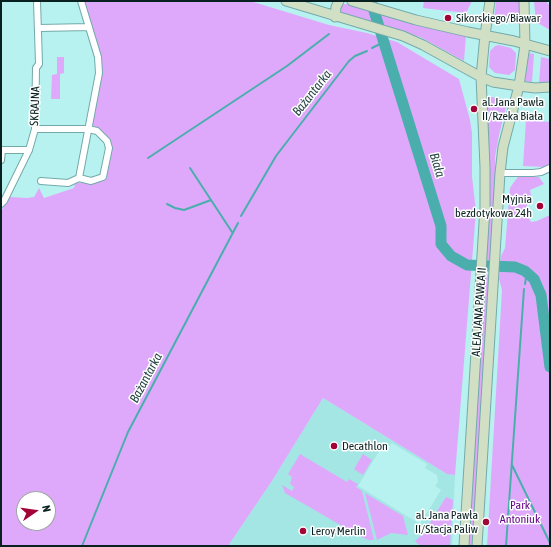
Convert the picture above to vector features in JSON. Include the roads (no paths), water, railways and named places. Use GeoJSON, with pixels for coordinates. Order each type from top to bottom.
{"type":"FeatureCollection","features":[{"type":"Feature","properties":{"kind":"main road"},"geometry":{"type":"LineString","coordinates":[[286,1],[372,28],[390,32],[423,45],[493,82],[535,88],[550,87]]}},
{"type":"Feature","properties":{"kind":"main road"},"geometry":{"type":"LineString","coordinates":[[335,16],[336,7],[339,1]]}},
{"type":"Feature","properties":{"kind":"main road"},"geometry":{"type":"LineString","coordinates":[[352,1],[416,20],[514,41],[550,51]]}},
{"type":"Feature","properties":{"kind":"main road"},"geometry":{"type":"LineString","coordinates":[[484,35],[490,1]]}},
{"type":"Feature","properties":{"kind":"main road"},"geometry":{"type":"LineString","coordinates":[[524,1],[525,45]]}},
{"type":"Feature","properties":{"kind":"main road","name":"ALEJA JANA PAWŁA II"},"geometry":{"type":"LineString","coordinates":[[464,546],[485,207],[485,167],[481,77],[484,35]]}},
{"type":"Feature","properties":{"kind":"main road","name":"ALEJA JANA PAWŁA II"},"geometry":{"type":"LineString","coordinates":[[477,546],[500,173],[503,147],[519,86],[525,45]]}},
{"type":"Feature","properties":{"kind":"street","name":"SKRAJNA"},"geometry":{"type":"LineString","coordinates":[[1,204],[4,201],[29,150],[35,129],[36,68],[39,64],[37,1]]}},
{"type":"Feature","properties":{"kind":"street"},"geometry":{"type":"LineString","coordinates":[[79,178],[98,73],[98,57],[82,1]]}},
{"type":"Feature","properties":{"kind":"street"},"geometry":{"type":"LineString","coordinates":[[39,28],[89,27]]}},
{"type":"Feature","properties":{"kind":"street"},"geometry":{"type":"LineString","coordinates":[[35,129],[97,131],[107,141],[109,148],[103,177],[91,181],[79,178],[68,183],[41,181]]}},
{"type":"Feature","properties":{"kind":"street"},"geometry":{"type":"LineString","coordinates":[[1,160],[2,150],[29,150]]}},
{"type":"Feature","properties":{"kind":"street"},"geometry":{"type":"LineString","coordinates":[[500,173],[533,173],[541,172],[550,168]]}},
{"type":"Feature","properties":{"kind":"waterway","name":"Biała"},"geometry":{"type":"LineString","coordinates":[[371,1],[441,226],[441,244],[451,256],[467,265],[515,267],[525,271],[534,279],[541,295],[550,367]]}},
{"type":"Feature","properties":{"kind":"waterway"},"geometry":{"type":"LineString","coordinates":[[148,158],[287,66],[329,34]]}},
{"type":"Feature","properties":{"kind":"waterway","name":"Bażantarka"},"geometry":{"type":"LineString","coordinates":[[372,48],[384,42]]}},
{"type":"Feature","properties":{"kind":"waterway","name":"Bażantarka"},"geometry":{"type":"LineString","coordinates":[[241,216],[276,156],[349,61],[355,56],[367,51]]}},
{"type":"Feature","properties":{"kind":"waterway"},"geometry":{"type":"LineString","coordinates":[[190,168],[232,232]]}},
{"type":"Feature","properties":{"kind":"waterway"},"geometry":{"type":"LineString","coordinates":[[167,204],[184,210],[211,200]]}},
{"type":"Feature","properties":{"kind":"waterway","name":"Bażantarka"},"geometry":{"type":"LineString","coordinates":[[82,546],[128,432],[238,223]]}},
{"type":"Feature","properties":{"kind":"waterway"},"geometry":{"type":"LineString","coordinates":[[525,284],[527,272]]}},
{"type":"Feature","properties":{"kind":"waterway"},"geometry":{"type":"LineString","coordinates":[[506,546],[524,289]]}},
{"type":"Feature","properties":{"kind":"waterway"},"geometry":{"type":"LineString","coordinates":[[512,465],[550,543]]}},
{"type":"Feature","properties":{"kind":"place","name":"Sikorskiego/Biawar"},"geometry":{"type":"Point","coordinates":[448,18]}},
{"type":"Feature","properties":{"kind":"place","name":"al. Jana Pawła II/Rzeka Biała"},"geometry":{"type":"Point","coordinates":[474,109]}},
{"type":"Feature","properties":{"kind":"place","name":"Myjnia bezdotykowa 24h"},"geometry":{"type":"Point","coordinates":[540,206]}},
{"type":"Feature","properties":{"kind":"place","name":"Decathlon"},"geometry":{"type":"Point","coordinates":[334,446]}},
{"type":"Feature","properties":{"kind":"place","name":"al. Jana Pawła II/Stacja Paliw"},"geometry":{"type":"Point","coordinates":[486,522]}},
{"type":"Feature","properties":{"kind":"place","name":"Leroy Merlin"},"geometry":{"type":"Point","coordinates":[303,531]}},
{"type":"Feature","properties":{"kind":"park label","name":"Park Antoniuk"},"geometry":{"type":"Point","coordinates":[520,512]}}]}
